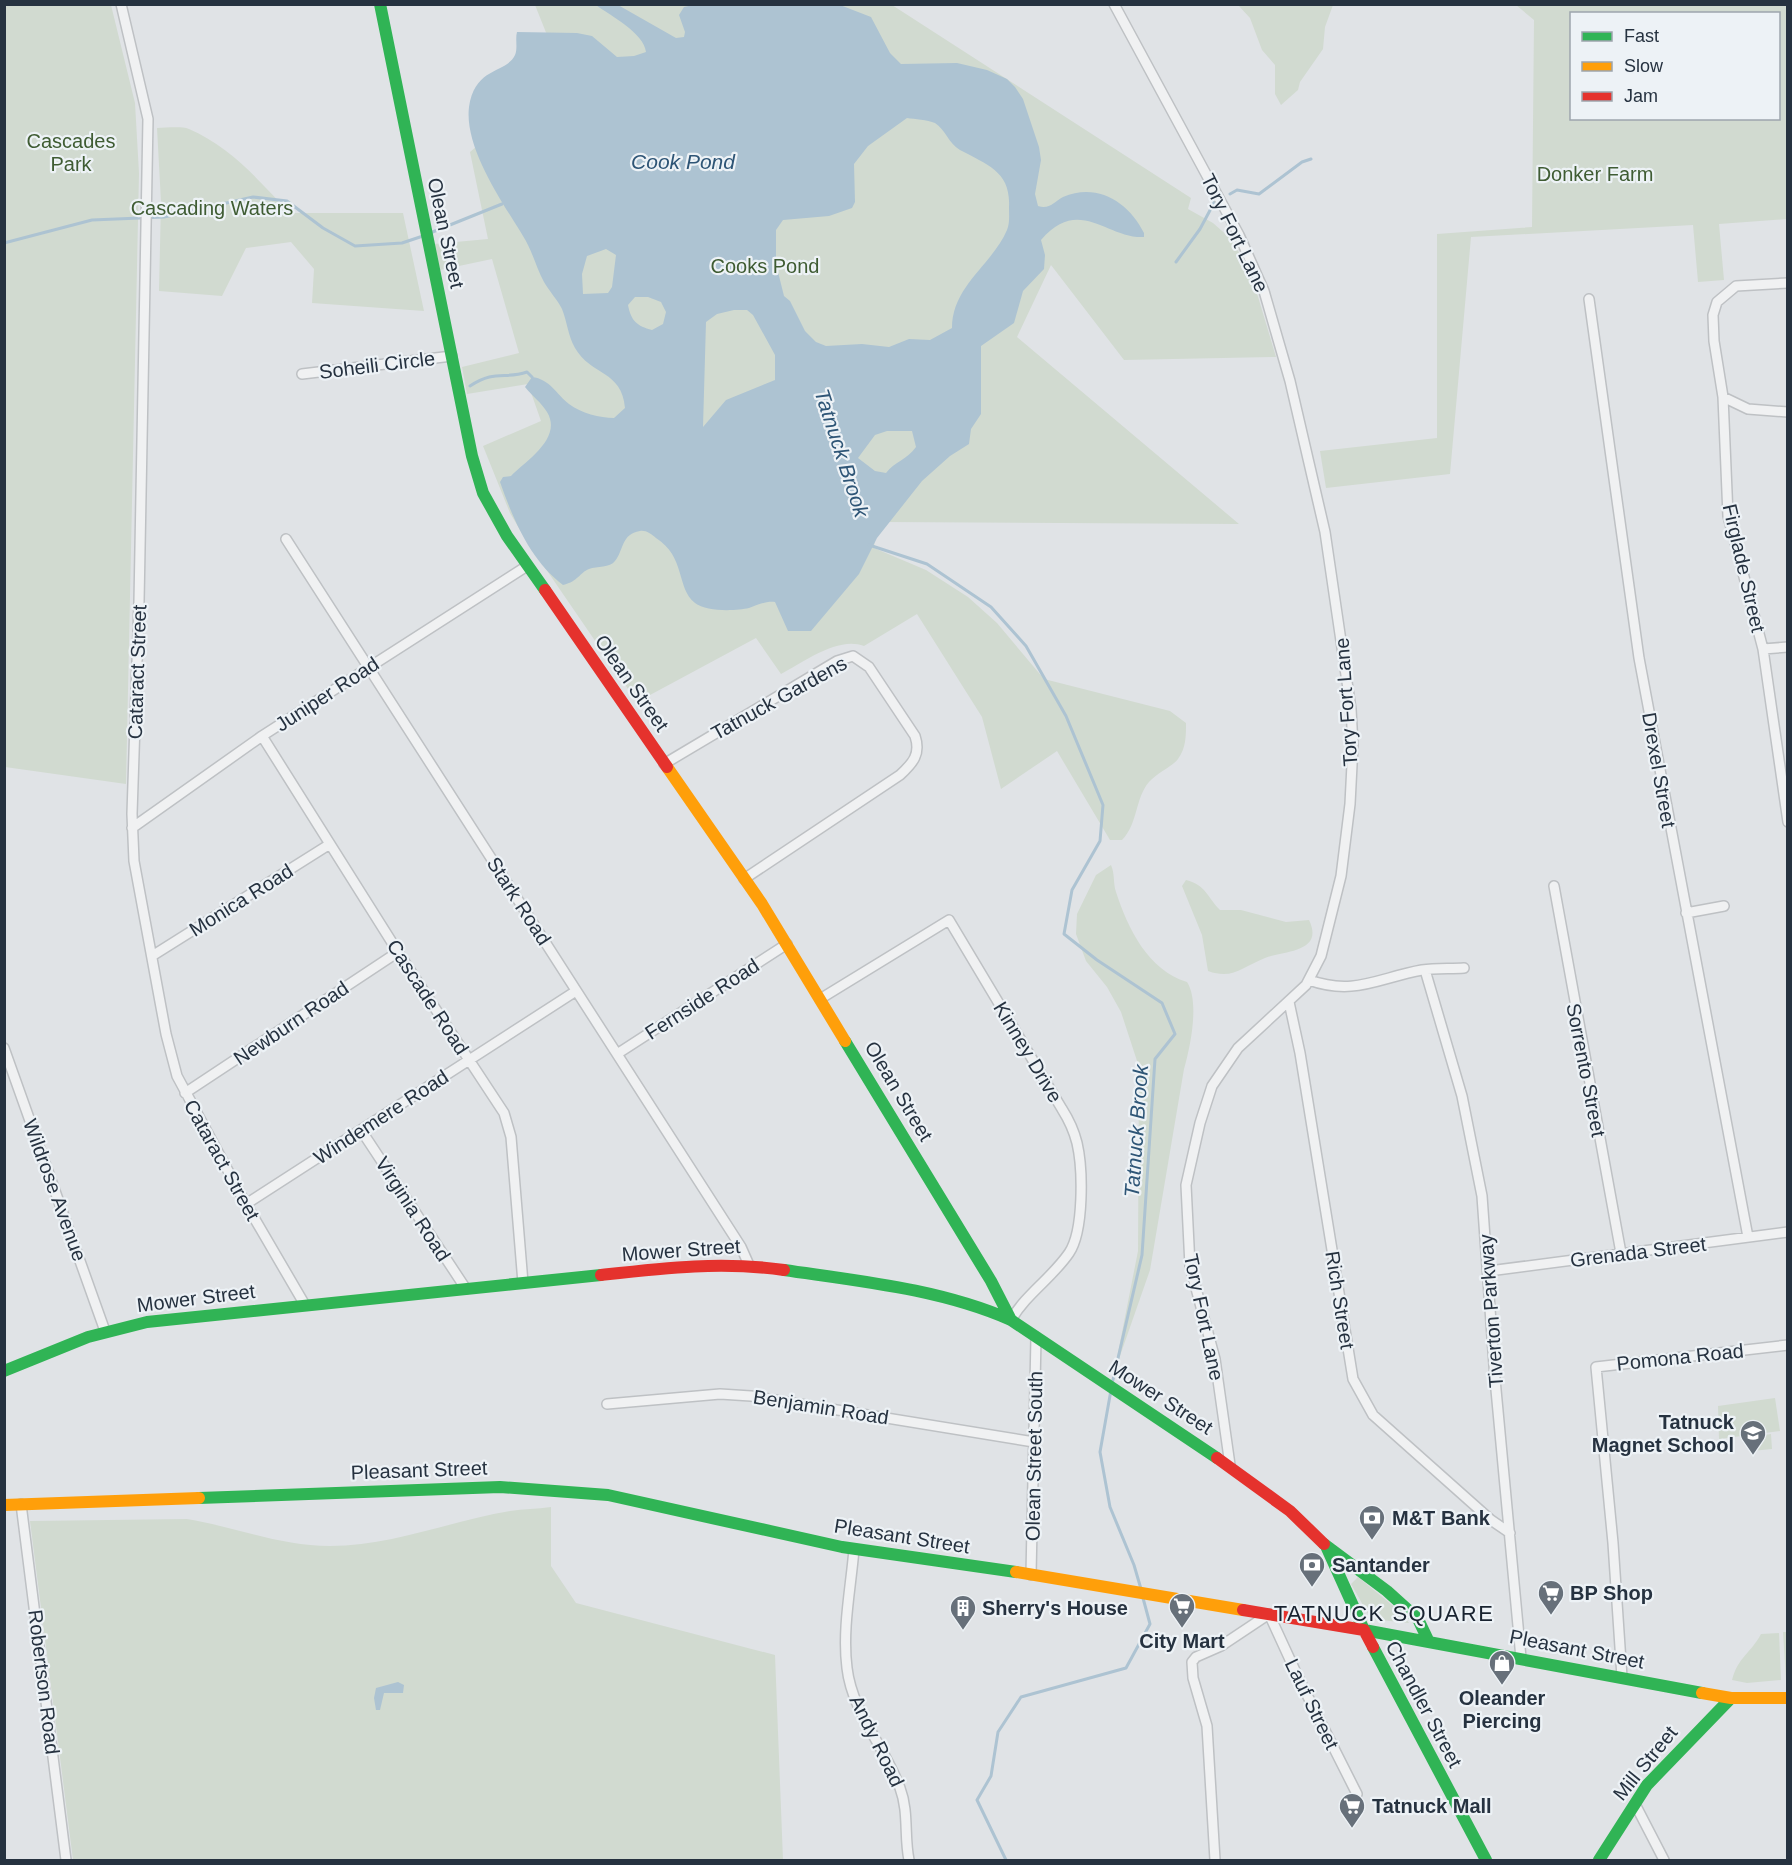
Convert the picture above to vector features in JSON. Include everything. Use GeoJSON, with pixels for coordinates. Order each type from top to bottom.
{"type":"FeatureCollection","features":[{"type":"Feature","properties":{"kind":"street","name":"Cataract Street"},"geometry":{"type":"LineString","coordinates":[[121,4],[148,119],[139,602],[132,828],[134,861],[168,1045],[185,1094],[305,1305]]}},
{"type":"Feature","properties":{"kind":"street","name":"Olean Street"},"geometry":{"type":"LineString","coordinates":[[380,4],[479,482],[498,522],[787,944],[999,1295],[1011,1320]]}},
{"type":"Feature","properties":{"kind":"street","name":"Tory Fort Lane"},"geometry":{"type":"LineString","coordinates":[[1114,4],[1258,273],[1290,381],[1325,532],[1347,670],[1353,745],[1350,804],[1341,876],[1328,933],[1309,980],[1289,1002],[1238,1048],[1212,1086],[1200,1123],[1186,1185],[1190,1266],[1215,1359],[1230,1465]]}},
{"type":"Feature","properties":{"kind":"street","name":"Firglade Street"},"geometry":{"type":"LineString","coordinates":[[1788,283],[1736,286],[1717,302],[1713,315],[1714,341],[1723,397],[1728,516],[1763,650],[1788,822]]}},
{"type":"Feature","properties":{"kind":"street","name":"Drexel Street"},"geometry":{"type":"LineString","coordinates":[[1590,299],[1639,658],[1748,1237]]}},
{"type":"Feature","properties":{"kind":"street","name":"Soheili Circle"},"geometry":{"type":"LineString","coordinates":[[302,374],[452,356]]}},
{"type":"Feature","properties":{"kind":"street"},"geometry":{"type":"LineString","coordinates":[[1723,397],[1748,409],[1788,412]]}},
{"type":"Feature","properties":{"kind":"street","name":"Stark Road"},"geometry":{"type":"LineString","coordinates":[[286,539],[741,1247],[749,1265]]}},
{"type":"Feature","properties":{"kind":"street","name":"Juniper Road"},"geometry":{"type":"LineString","coordinates":[[132,828],[262,736],[526,566]]}},
{"type":"Feature","properties":{"kind":"street"},"geometry":{"type":"LineString","coordinates":[[1763,650],[1788,647]]}},
{"type":"Feature","properties":{"kind":"street","name":"Tatnuck Gardens"},"geometry":{"type":"LineString","coordinates":[[664,764],[837,661],[853,657],[868,668],[915,736],[918,748],[914,760],[900,775],[744,879]]}},
{"type":"Feature","properties":{"kind":"street","name":"Cascade Road"},"geometry":{"type":"LineString","coordinates":[[262,736],[398,952],[470,1060],[509,1125],[523,1283]]}},
{"type":"Feature","properties":{"kind":"street","name":"Monica Road"},"geometry":{"type":"LineString","coordinates":[[152,956],[330,844]]}},
{"type":"Feature","properties":{"kind":"street","name":"Sorrento Street"},"geometry":{"type":"LineString","coordinates":[[1554,886],[1621,1253]]}},
{"type":"Feature","properties":{"kind":"street"},"geometry":{"type":"LineString","coordinates":[[1686,913],[1724,906]]}},
{"type":"Feature","properties":{"kind":"street","name":"Kinney Drive"},"geometry":{"type":"LineString","coordinates":[[820,999],[949,920],[1062,1109],[1072,1128],[1079,1154],[1080,1209],[1075,1240],[1064,1260],[1021,1303],[1011,1320]]}},
{"type":"Feature","properties":{"kind":"street","name":"Fernside Road"},"geometry":{"type":"LineString","coordinates":[[617,1054],[787,944]]}},
{"type":"Feature","properties":{"kind":"street","name":"Newburn Road"},"geometry":{"type":"LineString","coordinates":[[185,1094],[398,952]]}},
{"type":"Feature","properties":{"kind":"street"},"geometry":{"type":"LineString","coordinates":[[1309,980],[1330,987],[1346,988],[1425,970],[1464,968]]}},
{"type":"Feature","properties":{"kind":"street","name":"Tiverton Parkway"},"geometry":{"type":"LineString","coordinates":[[1425,970],[1472,1139],[1482,1196],[1495,1380],[1521,1658]]}},
{"type":"Feature","properties":{"kind":"street","name":"Windemere Road"},"geometry":{"type":"LineString","coordinates":[[246,1204],[576,991]]}},
{"type":"Feature","properties":{"kind":"street","name":"Rich Street"},"geometry":{"type":"LineString","coordinates":[[1289,1002],[1300,1053],[1353,1379],[1373,1415],[1491,1520],[1510,1533]]}},
{"type":"Feature","properties":{"kind":"street","name":"Wildrose Avenue"},"geometry":{"type":"LineString","coordinates":[[4,1048],[105,1331]]}},
{"type":"Feature","properties":{"kind":"street","name":"Virginia Road"},"geometry":{"type":"LineString","coordinates":[[361,1130],[466,1289]]}},
{"type":"Feature","properties":{"kind":"street","name":"Grenada Street"},"geometry":{"type":"LineString","coordinates":[[1489,1271],[1788,1232]]}},
{"type":"Feature","properties":{"kind":"street","name":"Mower Street"},"geometry":{"type":"LineString","coordinates":[[4,1371],[105,1331],[168,1319],[696,1265],[749,1265],[962,1300],[1011,1320],[1230,1465],[1290,1511],[1326,1546],[1387,1591],[1418,1619],[1428,1640]]}},
{"type":"Feature","properties":{"kind":"street","name":"Olean Street South"},"geometry":{"type":"LineString","coordinates":[[1031,1575],[1036,1337]]}},
{"type":"Feature","properties":{"kind":"street","name":"Pomona Road"},"geometry":{"type":"LineString","coordinates":[[1622,1677],[1613,1543],[1596,1367],[1788,1345]]}},
{"type":"Feature","properties":{"kind":"street","name":"Benjamin Road"},"geometry":{"type":"LineString","coordinates":[[607,1404],[704,1395],[743,1395],[1034,1442]]}},
{"type":"Feature","properties":{"kind":"street","name":"Pleasant Street"},"geometry":{"type":"LineString","coordinates":[[4,1505],[536,1487],[624,1497],[854,1549],[1127,1590],[1428,1640],[1731,1698],[1788,1698]]}},
{"type":"Feature","properties":{"kind":"street","name":"Robertson Road"},"geometry":{"type":"LineString","coordinates":[[21,1504],[66,1860]]}},
{"type":"Feature","properties":{"kind":"street","name":"Mower Street"},"geometry":{"type":"LineString","coordinates":[[1326,1546],[1364,1630]]}},
{"type":"Feature","properties":{"kind":"street","name":"Andy Road"},"geometry":{"type":"LineString","coordinates":[[854,1549],[847,1630],[847,1668],[856,1703],[901,1789],[906,1809],[905,1841],[909,1860]]}},
{"type":"Feature","properties":{"kind":"street"},"geometry":{"type":"LineString","coordinates":[[1215,1860],[1207,1729],[1193,1678],[1192,1662],[1196,1657],[1221,1646],[1269,1614]]}},
{"type":"Feature","properties":{"kind":"street","name":"Lauf Street"},"geometry":{"type":"LineString","coordinates":[[1269,1614],[1357,1794]]}},
{"type":"Feature","properties":{"kind":"street","name":"Chandler Street"},"geometry":{"type":"LineString","coordinates":[[1364,1630],[1371,1648],[1486,1860]]}},
{"type":"Feature","properties":{"kind":"street","name":"Mill Street"},"geometry":{"type":"LineString","coordinates":[[1599,1860],[1647,1785],[1731,1698]]}},
{"type":"Feature","properties":{"kind":"street"},"geometry":{"type":"LineString","coordinates":[[1635,1804],[1664,1860]]}},
{"type":"Feature","properties":{"kind":"green space","name":"Cascades Park"},"geometry":{"type":"Polygon","coordinates":[[[5,4],[111,5],[135,103],[139,173],[126,784],[5,767],[5,4]]]}},
{"type":"Feature","properties":{"kind":"green space","name":"Cooks Pond"},"geometry":{"type":"Polygon","coordinates":[[[535,5],[892,5],[1191,198],[1188,209],[1213,223],[1230,238],[1256,290],[1276,357],[1124,360],[1051,265],[1017,337],[1239,524],[884,522],[875,539],[874,548],[926,570],[968,597],[997,623],[1044,679],[1170,711],[1186,723],[1185,742],[1181,755],[1176,762],[1152,779],[1144,788],[1131,826],[1122,840],[1110,840],[1057,751],[1001,789],[982,717],[917,614],[864,646],[843,644],[832,647],[781,674],[756,638],[637,702],[526,540],[510,513],[483,446],[541,421],[528,384],[467,394],[462,367],[519,353],[492,259],[440,270],[434,244],[488,239],[470,152],[519,110],[549,40],[535,5]]]}},
{"type":"Feature","properties":{"kind":"green space"},"geometry":{"type":"Polygon","coordinates":[[[1238,5],[1333,5],[1325,27],[1323,49],[1300,82],[1298,90],[1281,105],[1275,94],[1275,65],[1262,50],[1250,18],[1238,5]]]}},
{"type":"Feature","properties":{"kind":"green space","name":"Donker Farm"},"geometry":{"type":"Polygon","coordinates":[[[1516,5],[1787,5],[1787,219],[1719,224],[1724,280],[1698,282],[1693,225],[1471,237],[1450,474],[1326,488],[1320,451],[1437,438],[1437,234],[1532,227],[1534,20],[1516,5]]]}},
{"type":"Feature","properties":{"kind":"green space","name":"Cascading Waters"},"geometry":{"type":"Polygon","coordinates":[[[178,127],[204,136],[244,166],[290,213],[403,213],[424,311],[312,303],[314,269],[291,242],[246,248],[222,296],[159,291],[161,202],[157,128],[178,127]]]}},
{"type":"Feature","properties":{"kind":"green space"},"geometry":{"type":"Polygon","coordinates":[[[1111,865],[1116,892],[1133,934],[1161,968],[1187,982],[1193,1001],[1191,1038],[1150,1270],[1114,1373],[1138,1251],[1139,1067],[1121,1012],[1107,987],[1086,961],[1076,934],[1077,914],[1096,875],[1111,865]]]}},
{"type":"Feature","properties":{"kind":"green space"},"geometry":{"type":"Polygon","coordinates":[[[1186,880],[1202,888],[1220,910],[1241,910],[1286,922],[1309,920],[1312,931],[1311,939],[1307,945],[1299,949],[1265,958],[1231,973],[1208,971],[1202,935],[1182,886],[1186,880]]]}},
{"type":"Feature","properties":{"kind":"green space"},"geometry":{"type":"Polygon","coordinates":[[[1775,1398],[1780,1431],[1719,1439],[1718,1406],[1775,1398]]]}},
{"type":"Feature","properties":{"kind":"green space"},"geometry":{"type":"Polygon","coordinates":[[[1771,1434],[1772,1449],[1752,1451],[1751,1437],[1771,1434]]]}},
{"type":"Feature","properties":{"kind":"green space"},"geometry":{"type":"Polygon","coordinates":[[[551,1507],[551,1566],[576,1603],[775,1655],[783,1860],[73,1860],[30,1521],[187,1519],[275,1540],[330,1546],[376,1542],[488,1515],[551,1507]]]}},
{"type":"Feature","properties":{"kind":"green space","name":"TATNUCK SQUARE"},"geometry":{"type":"Polygon","coordinates":[[[1358,1577],[1403,1614],[1409,1623],[1371,1619],[1351,1584],[1358,1577]]]}},
{"type":"Feature","properties":{"kind":"green space"},"geometry":{"type":"Polygon","coordinates":[[[1783,1632],[1787,1632],[1787,1680],[1786,1680],[1783,1632]]]}},
{"type":"Feature","properties":{"kind":"green space"},"geometry":{"type":"Polygon","coordinates":[[[1779,1633],[1781,1680],[1747,1683],[1732,1680],[1741,1660],[1761,1634],[1779,1633]]]}},
{"type":"Feature","properties":{"kind":"water","name":"Cook Pond"},"geometry":{"type":"Polygon","coordinates":[[[596,5],[618,5],[676,38],[684,37],[685,32],[679,15],[684,7],[693,5],[840,5],[871,17],[890,53],[901,64],[957,63],[987,70],[1007,79],[1015,87],[1023,99],[1039,147],[1041,160],[1035,194],[1038,206],[1048,206],[1063,197],[1076,193],[1100,194],[1121,204],[1138,222],[1144,233],[1144,237],[1131,236],[1081,220],[1068,221],[1055,227],[1041,240],[1045,255],[1044,269],[1023,291],[1014,323],[981,346],[981,414],[971,429],[969,444],[950,456],[922,481],[877,538],[859,574],[811,631],[788,631],[775,602],[729,610],[700,606],[689,597],[672,554],[666,546],[644,531],[629,535],[613,563],[589,569],[563,585],[541,564],[524,538],[500,482],[503,477],[511,476],[541,448],[550,431],[551,422],[547,412],[525,387],[532,377],[544,381],[569,404],[591,414],[614,418],[625,408],[623,396],[618,387],[589,364],[575,348],[562,309],[544,282],[526,241],[487,174],[473,140],[469,123],[469,107],[477,84],[511,61],[515,55],[517,32],[577,33],[592,36],[617,57],[634,56],[646,52],[644,45],[633,32],[596,5]],[[907,118],[868,146],[854,164],[855,202],[852,208],[829,216],[783,220],[776,230],[776,264],[784,296],[790,301],[805,331],[816,342],[826,346],[862,344],[889,347],[909,339],[930,340],[952,328],[958,300],[1000,243],[1009,224],[1009,195],[1002,178],[988,165],[956,147],[935,123],[907,118]],[[606,249],[587,256],[582,274],[583,294],[608,293],[612,287],[616,255],[606,249]],[[635,297],[628,305],[636,322],[652,330],[663,324],[666,312],[661,302],[648,297],[635,297]],[[734,310],[717,314],[706,322],[703,427],[726,400],[775,380],[775,355],[753,315],[747,310],[734,310]],[[887,431],[875,435],[858,458],[875,471],[886,473],[916,447],[912,431],[887,431]]]}},
{"type":"Feature","properties":{"kind":"water"},"geometry":{"type":"Polygon","coordinates":[[[398,1682],[404,1685],[403,1693],[384,1693],[380,1710],[376,1710],[374,1698],[376,1688],[398,1682]]]}},
{"type":"Feature","properties":{"kind":"waterway"},"geometry":{"type":"LineString","coordinates":[[1230,194],[1237,190],[1259,194],[1302,162],[1311,159]]}},
{"type":"Feature","properties":{"kind":"waterway"},"geometry":{"type":"LineString","coordinates":[[4,243],[92,220],[164,217],[253,197],[287,201],[323,228],[355,246],[402,243],[423,236]]}},
{"type":"Feature","properties":{"kind":"waterway"},"geometry":{"type":"LineString","coordinates":[[1176,262],[1200,229],[1215,201]]}},
{"type":"Feature","properties":{"kind":"waterway"},"geometry":{"type":"LineString","coordinates":[[430,233],[502,204]]}},
{"type":"Feature","properties":{"kind":"waterway"},"geometry":{"type":"LineString","coordinates":[[470,386],[493,376],[527,372],[532,377]]}},
{"type":"Feature","properties":{"kind":"waterway","name":"Tatnuck Brook"},"geometry":{"type":"LineString","coordinates":[[869,545],[927,564],[991,607],[1026,646],[1066,716],[1103,805],[1100,841],[1072,890],[1064,934],[1097,960],[1162,1003],[1175,1034],[1155,1059],[1142,1255],[1112,1384]]}},
{"type":"Feature","properties":{"kind":"waterway","name":"Tatnuck Brook"},"geometry":{"type":"LineString","coordinates":[[1111,1390],[1100,1452],[1110,1507],[1134,1565],[1141,1589]]}},
{"type":"Feature","properties":{"kind":"waterway","name":"Tatnuck Brook"},"geometry":{"type":"LineString","coordinates":[[1006,1860],[977,1800],[991,1776],[998,1732],[1021,1697],[1126,1668],[1150,1624],[1143,1598]]}},
{"type":"Feature","properties":{"kind":"traffic: fast"},"geometry":{"type":"LineString","coordinates":[[380,4],[472,456],[483,493],[507,536],[545,590]]}},
{"type":"Feature","properties":{"kind":"traffic: fast"},"geometry":{"type":"LineString","coordinates":[[845,1041],[991,1281],[1011,1320]]}},
{"type":"Feature","properties":{"kind":"traffic: fast"},"geometry":{"type":"LineString","coordinates":[[784,1270],[928,1293],[984,1309],[1011,1320],[1217,1458]]}},
{"type":"Feature","properties":{"kind":"traffic: fast"},"geometry":{"type":"LineString","coordinates":[[4,1371],[88,1337],[147,1322],[601,1275]]}},
{"type":"Feature","properties":{"kind":"traffic: fast"},"geometry":{"type":"LineString","coordinates":[[199,1498],[500,1487],[608,1495],[842,1547],[1016,1572]]}},
{"type":"Feature","properties":{"kind":"traffic: fast"},"geometry":{"type":"LineString","coordinates":[[1324,1544],[1387,1591],[1418,1619],[1428,1640]]}},
{"type":"Feature","properties":{"kind":"traffic: fast"},"geometry":{"type":"LineString","coordinates":[[1326,1546],[1364,1630],[1702,1693]]}},
{"type":"Feature","properties":{"kind":"traffic: fast"},"geometry":{"type":"LineString","coordinates":[[1373,1647],[1486,1860]]}},
{"type":"Feature","properties":{"kind":"traffic: fast"},"geometry":{"type":"LineString","coordinates":[[1599,1860],[1647,1785],[1731,1698]]}},
{"type":"Feature","properties":{"kind":"traffic: slow"},"geometry":{"type":"LineString","coordinates":[[667,767],[762,904],[845,1041]]}},
{"type":"Feature","properties":{"kind":"traffic: slow"},"geometry":{"type":"LineString","coordinates":[[4,1505],[199,1498]]}},
{"type":"Feature","properties":{"kind":"traffic: slow"},"geometry":{"type":"LineString","coordinates":[[1016,1572],[1243,1610]]}},
{"type":"Feature","properties":{"kind":"traffic: slow"},"geometry":{"type":"LineString","coordinates":[[1702,1693],[1731,1698],[1788,1698]]}},
{"type":"Feature","properties":{"kind":"traffic: jam"},"geometry":{"type":"LineString","coordinates":[[545,590],[667,767]]}},
{"type":"Feature","properties":{"kind":"traffic: jam"},"geometry":{"type":"LineString","coordinates":[[601,1275],[715,1266],[784,1270]]}},
{"type":"Feature","properties":{"kind":"traffic: jam"},"geometry":{"type":"LineString","coordinates":[[1217,1458],[1290,1511],[1324,1544]]}},
{"type":"Feature","properties":{"kind":"traffic: jam"},"geometry":{"type":"LineString","coordinates":[[1243,1610],[1364,1630],[1373,1647]]}},
{"type":"Feature","properties":{"kind":"place","name":"Tatnuck Magnet School"},"geometry":{"type":"Point","coordinates":[1753,1456]}},
{"type":"Feature","properties":{"kind":"place","name":"M&T Bank"},"geometry":{"type":"Point","coordinates":[1372,1541]}},
{"type":"Feature","properties":{"kind":"place","name":"Santander"},"geometry":{"type":"Point","coordinates":[1312,1588]}},
{"type":"Feature","properties":{"kind":"place","name":"BP Shop"},"geometry":{"type":"Point","coordinates":[1551,1616]}},
{"type":"Feature","properties":{"kind":"place","name":"City Mart"},"geometry":{"type":"Point","coordinates":[1182,1629]}},
{"type":"Feature","properties":{"kind":"place","name":"Sherry's House"},"geometry":{"type":"Point","coordinates":[963,1631]}},
{"type":"Feature","properties":{"kind":"place","name":"Oleander Piercing"},"geometry":{"type":"Point","coordinates":[1502,1686]}},
{"type":"Feature","properties":{"kind":"place","name":"Tatnuck Mall"},"geometry":{"type":"Point","coordinates":[1352,1829]}},
{"type":"Feature","properties":{"kind":"district","name":"TATNUCK SQUARE"},"geometry":{"type":"Point","coordinates":[1384,1613]}}]}
